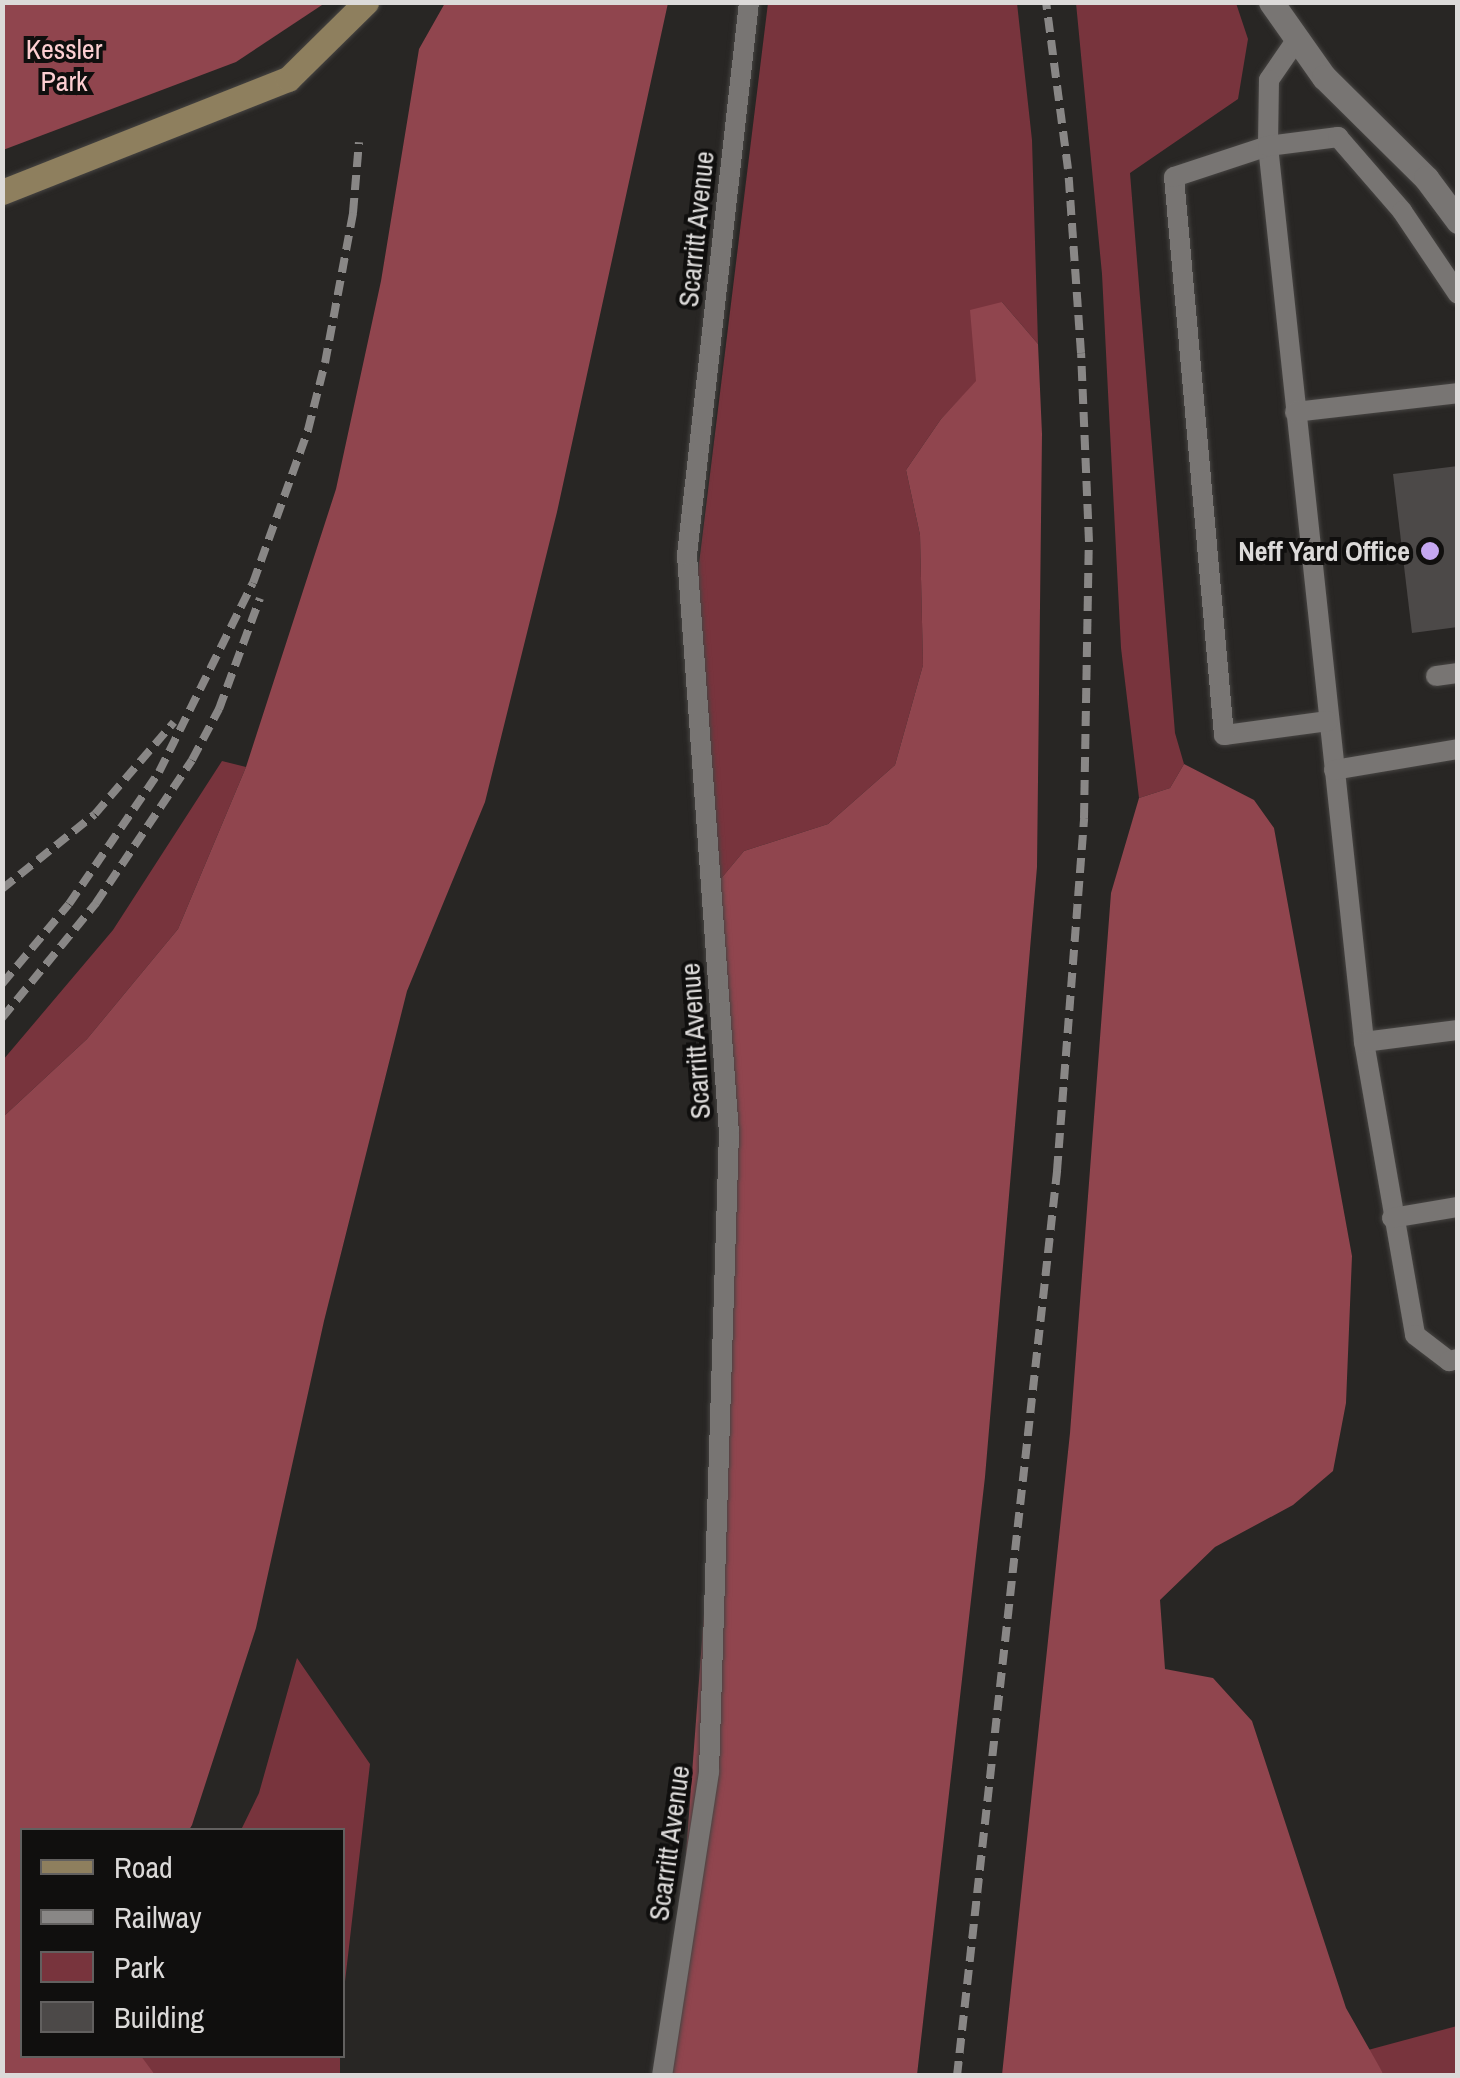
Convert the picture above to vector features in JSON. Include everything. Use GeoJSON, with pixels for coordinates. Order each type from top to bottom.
{"type":"FeatureCollection","features":[{"type":"Feature","properties":{"kind":"main road"},"geometry":{"type":"LineString","coordinates":[[2,192],[288,79],[366,2]]}},
{"type":"Feature","properties":{"kind":"street"},"geometry":{"type":"LineString","coordinates":[[1271,2],[1295,42],[1426,178],[1458,221]]}},
{"type":"Feature","properties":{"kind":"lane","name":"Scarritt Avenue"},"geometry":{"type":"LineString","coordinates":[[662,2076],[709,1772],[729,1133],[687,555],[749,2]]}},
{"type":"Feature","properties":{"kind":"lane"},"geometry":{"type":"LineString","coordinates":[[1295,42],[1269,80],[1268,146],[1364,1042],[1415,1335],[1449,1361],[1458,1359]]}},
{"type":"Feature","properties":{"kind":"lane"},"geometry":{"type":"LineString","coordinates":[[1328,721],[1224,736],[1174,177],[1268,146],[1338,137],[1402,211],[1458,294]]}},
{"type":"Feature","properties":{"kind":"lane"},"geometry":{"type":"LineString","coordinates":[[1295,412],[1458,393]]}},
{"type":"Feature","properties":{"kind":"lane"},"geometry":{"type":"LineString","coordinates":[[1334,770],[1458,748]]}},
{"type":"Feature","properties":{"kind":"lane"},"geometry":{"type":"LineString","coordinates":[[1364,1042],[1458,1030]]}},
{"type":"Feature","properties":{"kind":"lane"},"geometry":{"type":"LineString","coordinates":[[1392,1218],[1458,1207]]}},
{"type":"Feature","properties":{"kind":"green space","name":"Kessler Park"},"geometry":{"type":"Polygon","coordinates":[[[3,2],[325,3],[236,62],[3,150],[3,2]]]}},
{"type":"Feature","properties":{"kind":"green space"},"geometry":{"type":"Polygon","coordinates":[[[445,3],[668,3],[557,512],[485,802],[407,991],[324,1321],[256,1628],[192,1825],[20,1828],[20,2058],[142,2058],[155,2075],[3,2075],[3,1117],[87,1039],[178,929],[246,767],[336,489],[381,281],[419,49],[445,3]]]}},
{"type":"Feature","properties":{"kind":"green space"},"geometry":{"type":"Polygon","coordinates":[[[768,3],[1017,3],[1032,140],[1038,344],[1002,302],[977,381],[941,419],[906,470],[920,535],[923,665],[895,765],[828,824],[744,851],[709,893],[687,661],[768,3]]]}},
{"type":"Feature","properties":{"kind":"green space"},"geometry":{"type":"Polygon","coordinates":[[[1076,3],[1236,3],[1248,39],[1238,99],[1130,173],[1175,733],[1184,764],[1170,788],[1139,798],[1121,648],[1102,274],[1076,3]]]}},
{"type":"Feature","properties":{"kind":"green space"},"geometry":{"type":"Polygon","coordinates":[[[1002,302],[1038,344],[1042,434],[1037,867],[985,1477],[917,2075],[664,2076],[675,2001],[732,1240],[709,893],[744,851],[828,824],[895,765],[923,665],[920,535],[906,470],[941,419],[976,381],[970,310],[1002,302]]]}},
{"type":"Feature","properties":{"kind":"green space"},"geometry":{"type":"Polygon","coordinates":[[[222,761],[246,767],[178,929],[87,1039],[3,1117],[3,1060],[113,930],[222,761]]]}},
{"type":"Feature","properties":{"kind":"green space"},"geometry":{"type":"Polygon","coordinates":[[[1184,764],[1254,800],[1274,828],[1352,1256],[1346,1403],[1333,1471],[1293,1505],[1215,1547],[1160,1600],[1165,1669],[1213,1678],[1252,1721],[1346,2008],[1384,2075],[1002,2075],[1070,1433],[1111,893],[1139,798],[1170,788],[1184,764]]]}},
{"type":"Feature","properties":{"kind":"green space"},"geometry":{"type":"Polygon","coordinates":[[[297,1658],[370,1764],[345,1982],[345,1828],[242,1828],[259,1793],[297,1658]]]}},
{"type":"Feature","properties":{"kind":"green space"},"geometry":{"type":"Polygon","coordinates":[[[1457,2026],[1457,2075],[1384,2075],[1368,2050],[1457,2026]]]}},
{"type":"Feature","properties":{"kind":"green space"},"geometry":{"type":"Polygon","coordinates":[[[141,2058],[340,2058],[340,2076],[141,2076],[141,2058]]]}},
{"type":"Feature","properties":{"kind":"building","name":"Neff Yard Office"},"geometry":{"type":"Polygon","coordinates":[[[1458,466],[1458,627],[1412,633],[1393,474],[1458,466]]]}},
{"type":"Feature","properties":{"kind":"railway"},"geometry":{"type":"LineString","coordinates":[[957,2076],[1057,1171],[1084,818],[1089,542],[1081,353],[1068,169],[1046,2]]}},
{"type":"Feature","properties":{"kind":"railway"},"geometry":{"type":"LineString","coordinates":[[2,984],[69,904],[159,772],[253,583],[308,430],[325,363],[353,213],[359,142]]}},
{"type":"Feature","properties":{"kind":"railway"},"geometry":{"type":"LineString","coordinates":[[2,1018],[96,903],[192,760],[219,709],[260,598]]}},
{"type":"Feature","properties":{"kind":"railway"},"geometry":{"type":"LineString","coordinates":[[2,889],[95,814],[174,722]]}},
{"type":"Feature","properties":{"kind":"place","name":"Neff Yard Office"},"geometry":{"type":"Point","coordinates":[1430,551]}}]}
